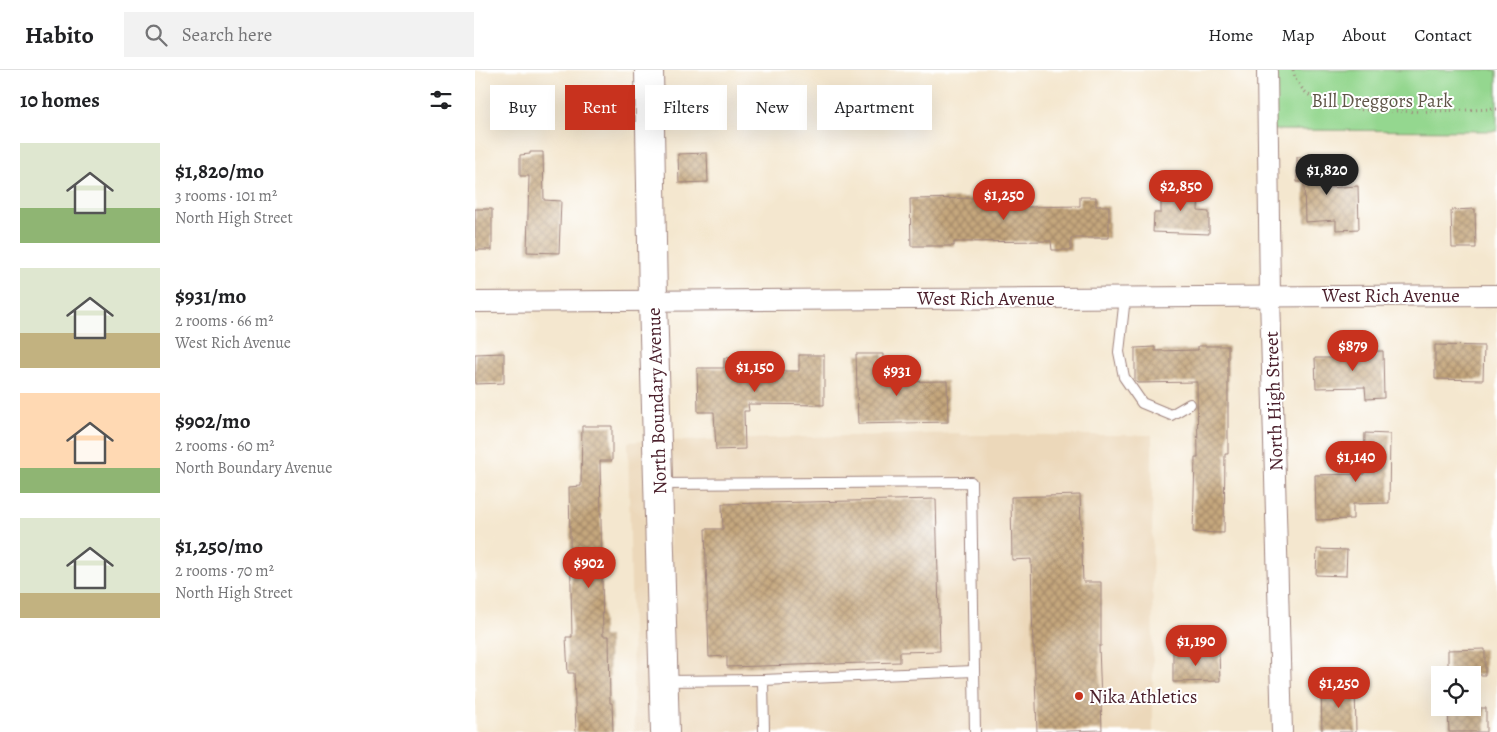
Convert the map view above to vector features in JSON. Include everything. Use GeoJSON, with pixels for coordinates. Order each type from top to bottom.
{"type":"FeatureCollection","features":[{"type":"Feature","properties":{"kind":"street","name":"North Boundary Avenue"},"geometry":{"type":"LineString","coordinates":[[649,70],[653,300],[665,732]]}},
{"type":"Feature","properties":{"kind":"street","name":"North High Street"},"geometry":{"type":"LineString","coordinates":[[1267,70],[1270,296],[1282,732]]}},
{"type":"Feature","properties":{"kind":"street","name":"West Rich Avenue"},"geometry":{"type":"LineString","coordinates":[[475,302],[1497,295]]}},
{"type":"Feature","properties":{"kind":"lane"},"geometry":{"type":"LineString","coordinates":[[1125,297],[1119,352],[1124,377],[1142,403],[1171,415],[1190,404]]}},
{"type":"Feature","properties":{"kind":"lane"},"geometry":{"type":"LineString","coordinates":[[658,484],[971,482],[975,732]]}},
{"type":"Feature","properties":{"kind":"lane"},"geometry":{"type":"LineString","coordinates":[[663,681],[763,680],[974,671]]}},
{"type":"Feature","properties":{"kind":"lane"},"geometry":{"type":"LineString","coordinates":[[763,680],[764,732]]}},
{"type":"Feature","properties":{"kind":"path"},"geometry":{"type":"LineString","coordinates":[[1293,70],[1301,88],[1315,99],[1331,105],[1358,110],[1497,109]]}},
{"type":"Feature","properties":{"kind":"shaded area"},"geometry":{"type":"Polygon","coordinates":[[[960,433],[960,435],[1152,435],[1153,732],[675,732],[667,441],[960,433]]]}},
{"type":"Feature","properties":{"kind":"shaded area"},"geometry":{"type":"Polygon","coordinates":[[[646,441],[654,732],[634,732],[628,442],[646,441]]]}},
{"type":"Feature","properties":{"kind":"green space","name":"Bill Dreggors Park"},"geometry":{"type":"Polygon","coordinates":[[[1267,70],[1497,70],[1497,131],[1268,130],[1267,70]]]}},
{"type":"Feature","properties":{"kind":"building"},"geometry":{"type":"Polygon","coordinates":[[[530,152],[543,152],[544,200],[561,201],[559,253],[527,252],[529,176],[520,176],[520,155],[530,154],[530,152]]]}},
{"type":"Feature","properties":{"kind":"building"},"geometry":{"type":"Polygon","coordinates":[[[707,153],[708,182],[679,183],[678,154],[707,153]]]}},
{"type":"Feature","properties":{"kind":"building"},"geometry":{"type":"Polygon","coordinates":[[[1297,157],[1324,157],[1325,188],[1358,186],[1359,229],[1336,230],[1336,220],[1305,222],[1304,182],[1297,182],[1297,157]]]}},
{"type":"Feature","properties":{"kind":"building"},"geometry":{"type":"Polygon","coordinates":[[[1161,187],[1199,188],[1198,211],[1209,212],[1209,234],[1153,232],[1154,213],[1161,213],[1161,187]]]}},
{"type":"Feature","properties":{"kind":"building"},"geometry":{"type":"Polygon","coordinates":[[[1026,190],[1027,207],[1080,206],[1080,197],[1096,197],[1096,206],[1109,206],[1109,238],[1071,238],[1071,250],[1052,250],[1051,241],[954,242],[954,246],[911,246],[910,199],[980,198],[980,191],[1026,190]]]}},
{"type":"Feature","properties":{"kind":"building"},"geometry":{"type":"Polygon","coordinates":[[[475,209],[492,209],[492,250],[475,250],[475,209]]]}},
{"type":"Feature","properties":{"kind":"building"},"geometry":{"type":"Polygon","coordinates":[[[1475,209],[1476,248],[1452,248],[1451,210],[1475,209]]]}},
{"type":"Feature","properties":{"kind":"building"},"geometry":{"type":"Polygon","coordinates":[[[1435,345],[1484,346],[1483,380],[1435,379],[1435,345]]]}},
{"type":"Feature","properties":{"kind":"building"},"geometry":{"type":"Polygon","coordinates":[[[1198,346],[1228,346],[1228,454],[1225,454],[1224,533],[1193,532],[1195,458],[1198,458],[1197,382],[1137,383],[1135,381],[1135,348],[1155,347],[1155,351],[1198,350],[1198,346]]]}},
{"type":"Feature","properties":{"kind":"building"},"geometry":{"type":"Polygon","coordinates":[[[1383,351],[1384,398],[1366,399],[1365,387],[1316,388],[1315,358],[1335,358],[1334,352],[1383,351]]]}},
{"type":"Feature","properties":{"kind":"building"},"geometry":{"type":"Polygon","coordinates":[[[504,353],[504,383],[475,384],[475,354],[504,353]]]}},
{"type":"Feature","properties":{"kind":"building"},"geometry":{"type":"Polygon","coordinates":[[[856,354],[883,354],[883,382],[947,381],[948,422],[858,424],[856,354]]]}},
{"type":"Feature","properties":{"kind":"building"},"geometry":{"type":"Polygon","coordinates":[[[799,355],[824,355],[824,405],[748,404],[749,411],[744,411],[745,449],[716,450],[714,412],[698,412],[697,368],[724,368],[724,358],[748,357],[748,371],[799,371],[799,355]]]}},
{"type":"Feature","properties":{"kind":"building"},"geometry":{"type":"Polygon","coordinates":[[[582,426],[612,426],[612,461],[600,461],[603,636],[609,636],[610,703],[612,703],[613,732],[576,732],[574,673],[568,673],[566,637],[572,637],[569,487],[581,486],[582,426]]]}},
{"type":"Feature","properties":{"kind":"building"},"geometry":{"type":"Polygon","coordinates":[[[1365,433],[1390,434],[1389,503],[1353,504],[1353,519],[1316,520],[1315,475],[1364,474],[1365,433]]]}},
{"type":"Feature","properties":{"kind":"building"},"geometry":{"type":"Polygon","coordinates":[[[1080,495],[1083,582],[1101,582],[1101,646],[1099,646],[1102,730],[1037,732],[1031,559],[1012,560],[1011,497],[1080,495]]]}},
{"type":"Feature","properties":{"kind":"building"},"geometry":{"type":"Polygon","coordinates":[[[936,499],[940,651],[900,652],[900,662],[727,667],[727,656],[709,657],[705,529],[723,529],[722,504],[936,499]]]}},
{"type":"Feature","properties":{"kind":"building"},"geometry":{"type":"Polygon","coordinates":[[[1317,549],[1347,550],[1346,576],[1316,575],[1317,549]]]}},
{"type":"Feature","properties":{"kind":"building"},"geometry":{"type":"Polygon","coordinates":[[[1485,649],[1485,675],[1481,675],[1481,666],[1448,666],[1448,650],[1485,649]]]}},
{"type":"Feature","properties":{"kind":"building"},"geometry":{"type":"Polygon","coordinates":[[[1219,651],[1220,681],[1173,682],[1173,652],[1219,651]]]}},
{"type":"Feature","properties":{"kind":"building"},"geometry":{"type":"Polygon","coordinates":[[[1355,686],[1356,732],[1322,732],[1321,687],[1355,686]]]}},
{"type":"Feature","properties":{"kind":"building"},"geometry":{"type":"Polygon","coordinates":[[[1481,708],[1486,708],[1486,732],[1449,732],[1448,716],[1481,716],[1481,708]]]}},
{"type":"Feature","properties":{"kind":"place","name":"Nika Athletics"},"geometry":{"type":"Point","coordinates":[1079,696]}}]}
